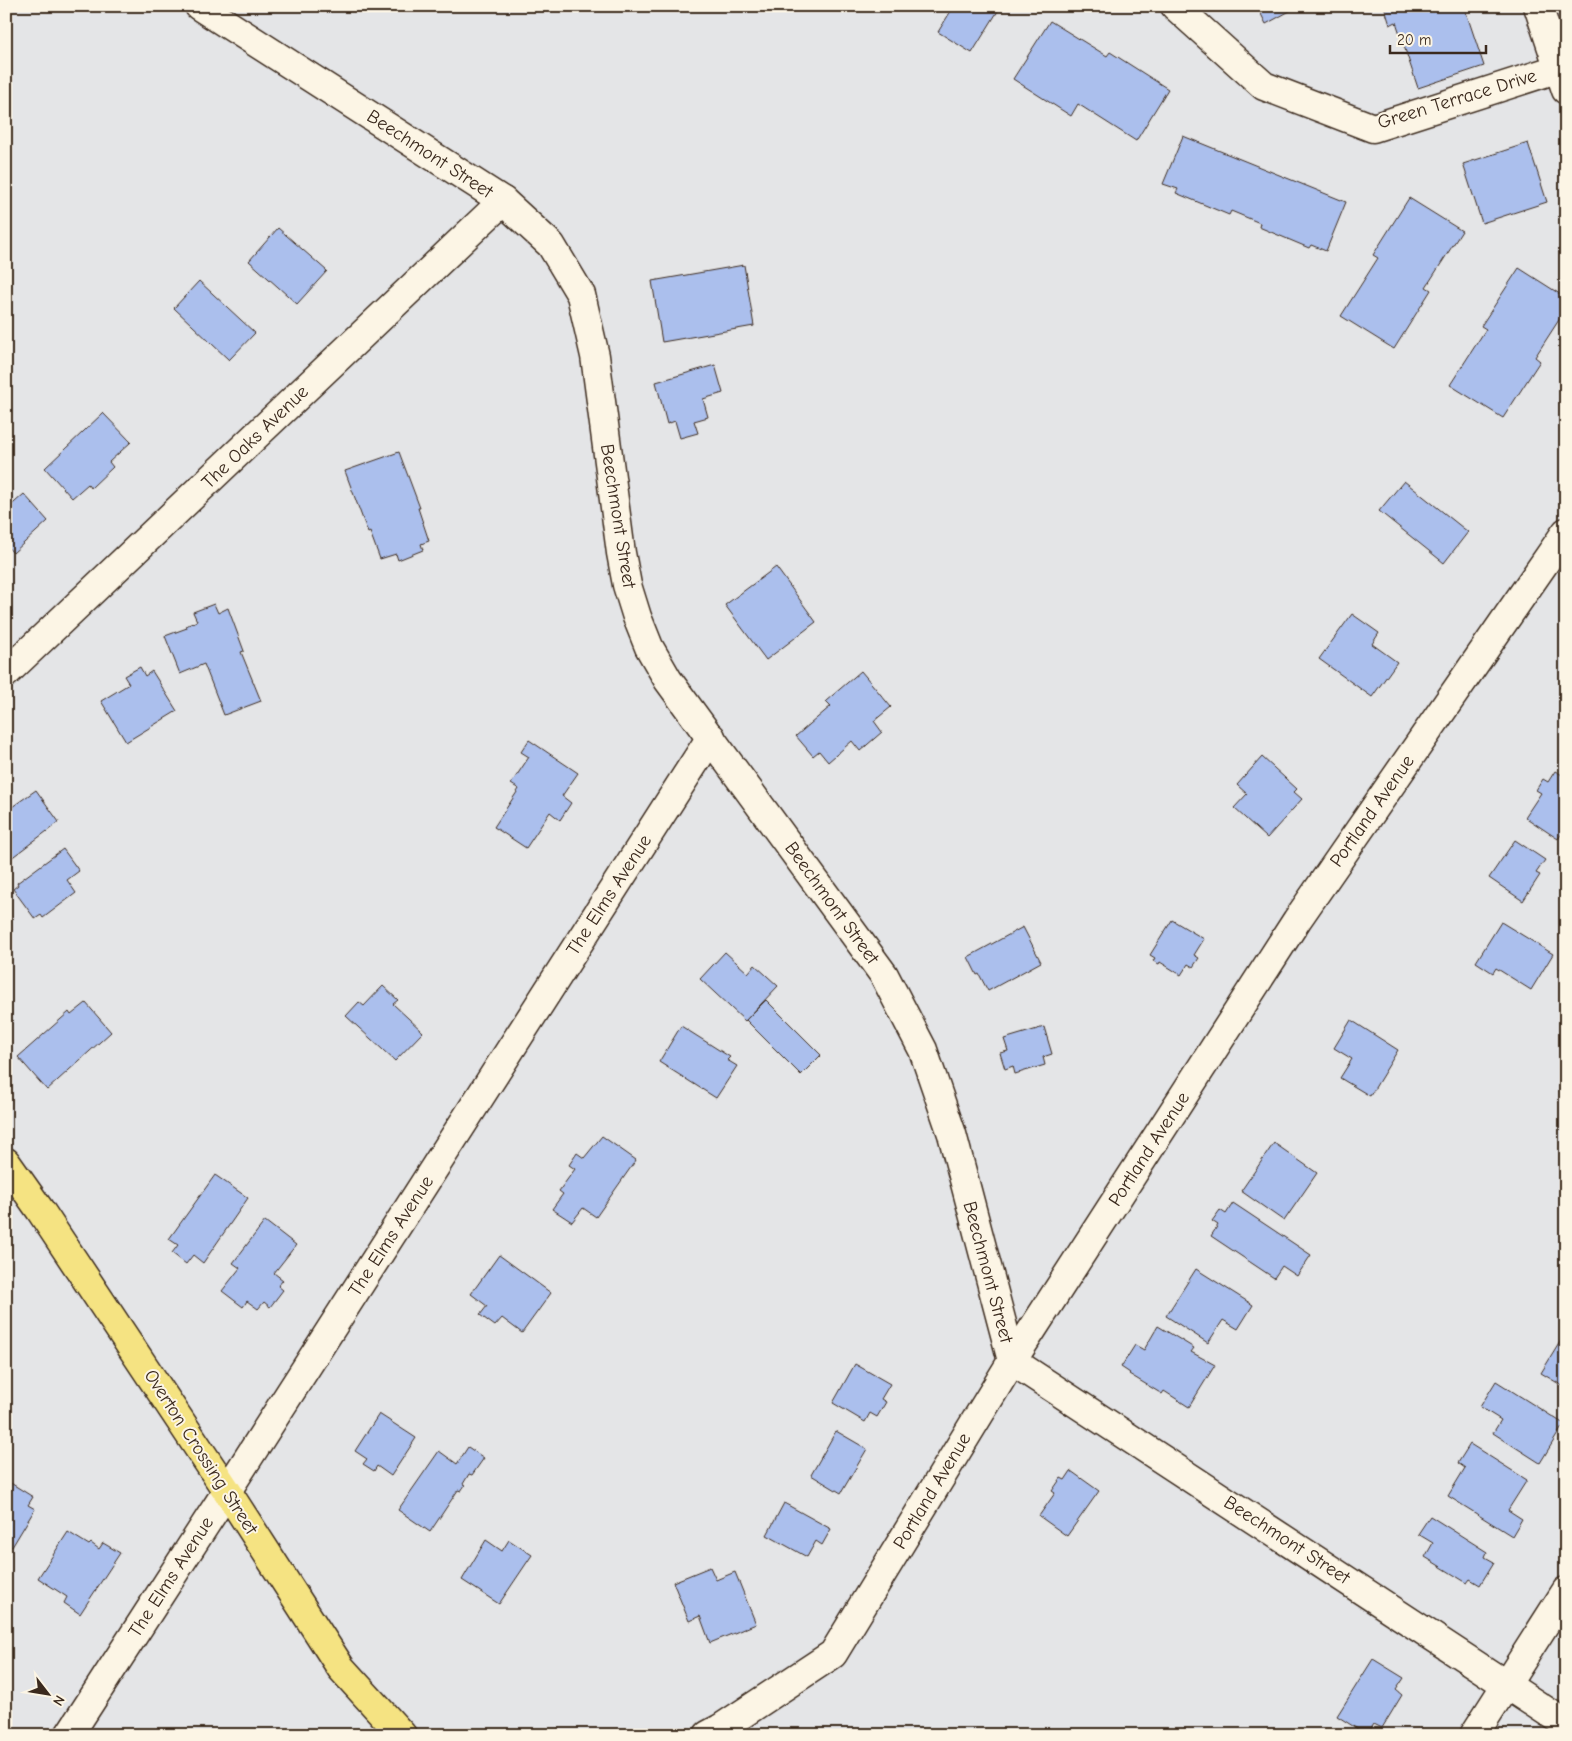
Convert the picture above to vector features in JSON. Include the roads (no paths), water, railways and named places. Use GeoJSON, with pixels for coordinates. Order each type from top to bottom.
{"type":"FeatureCollection","features":[{"type":"Feature","properties":{"kind":"main road","name":"Overton Crossing Street"},"geometry":{"type":"LineString","coordinates":[[6,1162],[227,1491],[341,1668],[402,1735]]}},
{"type":"Feature","properties":{"kind":"street","name":"Beechmont Street"},"geometry":{"type":"LineString","coordinates":[[199,6],[503,200],[551,245],[581,295],[595,356],[620,553],[637,618],[649,647],[668,680],[884,975],[923,1050],[952,1134],[1012,1361],[1566,1724]]}},
{"type":"Feature","properties":{"kind":"street","name":"Green Terrace Drive"},"geometry":{"type":"LineString","coordinates":[[1175,6],[1264,86],[1373,128],[1563,75]]}},
{"type":"Feature","properties":{"kind":"street"},"geometry":{"type":"LineString","coordinates":[[1538,6],[1563,75]]}},
{"type":"Feature","properties":{"kind":"street","name":"The Oaks Avenue"},"geometry":{"type":"LineString","coordinates":[[6,673],[503,200]]}},
{"type":"Feature","properties":{"kind":"street","name":"Portland Avenue"},"geometry":{"type":"LineString","coordinates":[[708,1735],[833,1654],[1012,1361],[1297,920],[1566,532]]}},
{"type":"Feature","properties":{"kind":"street","name":"The Elms Avenue"},"geometry":{"type":"LineString","coordinates":[[69,1735],[711,737]]}},
{"type":"Feature","properties":{"kind":"street"},"geometry":{"type":"LineString","coordinates":[[1474,1735],[1566,1591]]}}]}
